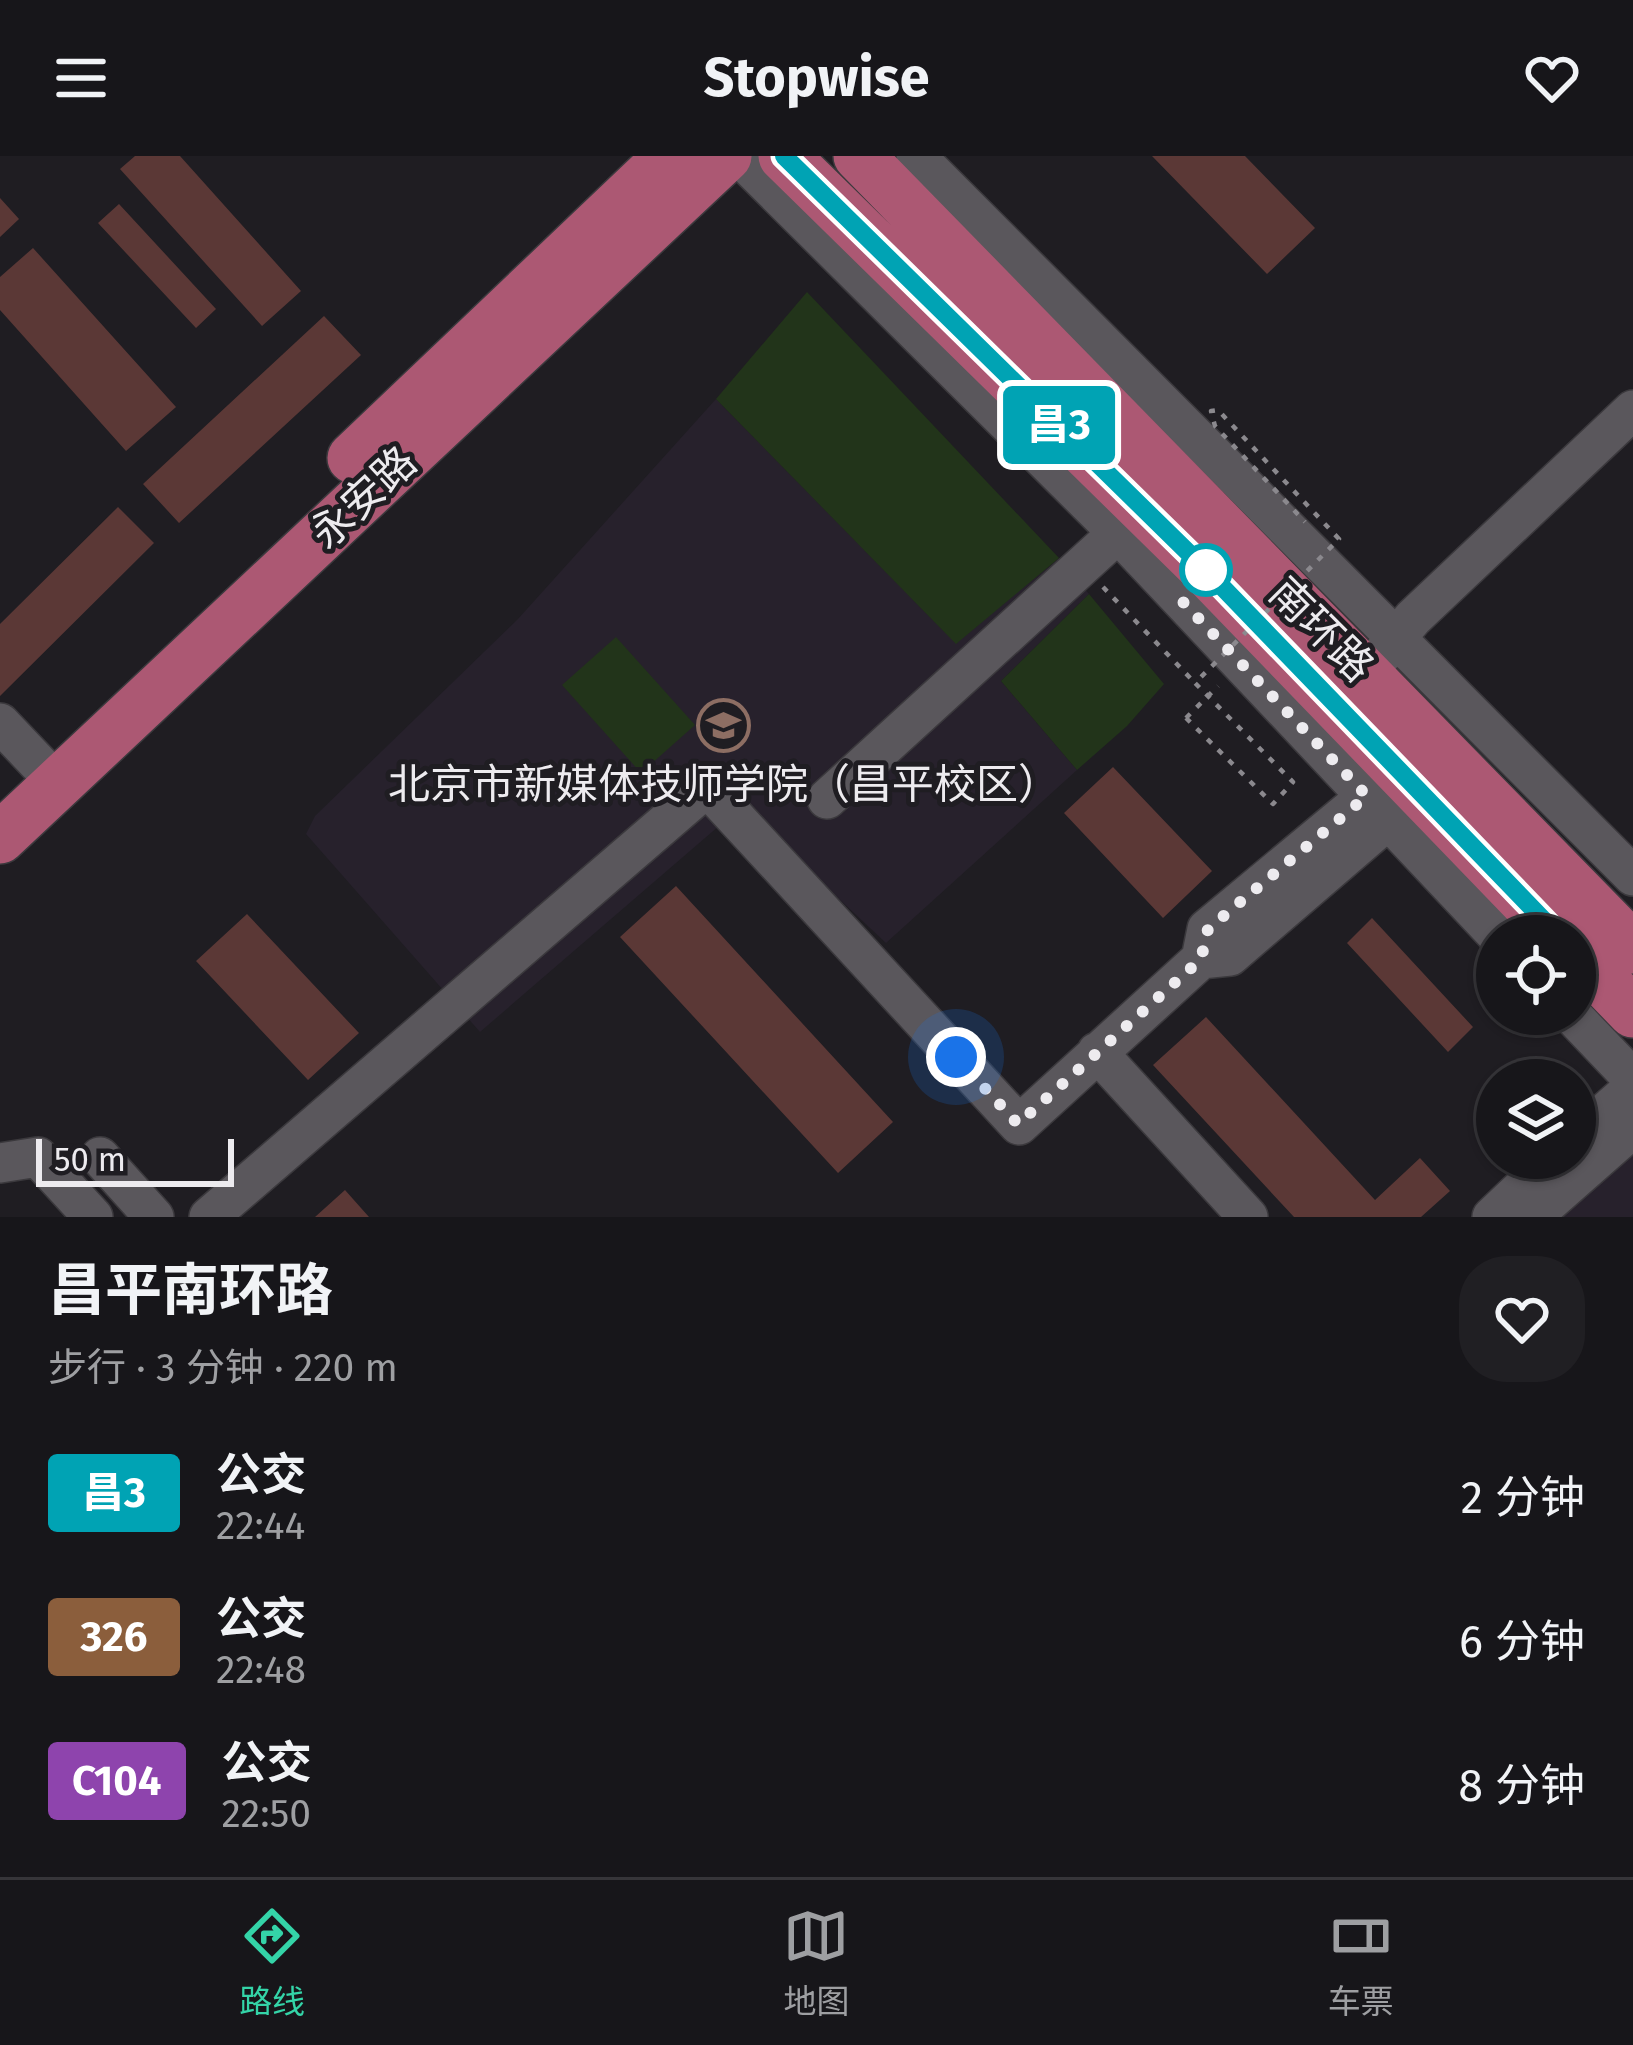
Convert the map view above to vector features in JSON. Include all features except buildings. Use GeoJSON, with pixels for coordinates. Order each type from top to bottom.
{"type":"FeatureCollection","features":[{"type":"Feature","properties":{"kind":"main road","name":"永安路"},"geometry":{"type":"LineString","coordinates":[[0,838],[31,780],[670,156]]}},
{"type":"Feature","properties":{"kind":"main road","name":"永安路"},"geometry":{"type":"LineString","coordinates":[[31,780],[726,156]]}},
{"type":"Feature","properties":{"kind":"main road","name":"南环路"},"geometry":{"type":"LineString","coordinates":[[784,156],[1204,568],[1539,915]]}},
{"type":"Feature","properties":{"kind":"main road","name":"南环路"},"geometry":{"type":"LineString","coordinates":[[860,156],[1381,656],[1633,948]]}},
{"type":"Feature","properties":{"kind":"main road"},"geometry":{"type":"LineString","coordinates":[[1596,974],[1633,1012]]}},
{"type":"Feature","properties":{"kind":"street"},"geometry":{"type":"LineString","coordinates":[[739,156],[1118,533],[1478,915]]}},
{"type":"Feature","properties":{"kind":"street"},"geometry":{"type":"LineString","coordinates":[[916,156],[1381,656],[1633,876]]}},
{"type":"Feature","properties":{"kind":"street"},"geometry":{"type":"LineString","coordinates":[[1381,656],[1413,619],[1633,410]]}},
{"type":"Feature","properties":{"kind":"street"},"geometry":{"type":"LineString","coordinates":[[827,799],[1118,533]]}},
{"type":"Feature","properties":{"kind":"street"},"geometry":{"type":"LineString","coordinates":[[0,723],[31,780]]}},
{"type":"Feature","properties":{"kind":"street"},"geometry":{"type":"LineString","coordinates":[[209,1217],[707,787],[1018,1124],[1201,959],[1208,929],[1377,808]]}},
{"type":"Feature","properties":{"kind":"street"},"geometry":{"type":"LineString","coordinates":[[1590,1035],[1633,1083],[1596,1119]]}},
{"type":"Feature","properties":{"kind":"street"},"geometry":{"type":"LineString","coordinates":[[1096,1052],[1248,1217]]}},
{"type":"Feature","properties":{"kind":"street"},"geometry":{"type":"LineString","coordinates":[[1532,1217],[1633,1128]]}},
{"type":"Feature","properties":{"kind":"street"},"geometry":{"type":"LineString","coordinates":[[100,1156],[154,1217]]}},
{"type":"Feature","properties":{"kind":"street"},"geometry":{"type":"LineString","coordinates":[[0,1163],[38,1157],[93,1217]]}},
{"type":"Feature","properties":{"kind":"street"},"geometry":{"type":"LineString","coordinates":[[1492,1217],[1532,1179]]}},
{"type":"Feature","properties":{"kind":"path"},"geometry":{"type":"LineString","coordinates":[[1195,682],[1339,539],[1218,410],[1210,411],[1215,426],[1305,522]]}},
{"type":"Feature","properties":{"kind":"path"},"geometry":{"type":"LineString","coordinates":[[1095,578],[1195,682],[1294,782],[1273,804],[1186,718],[1222,682]]}},
{"type":"Feature","properties":{"kind":"shaded area","name":"北京市新媒体技师学院（昌平校区）"},"geometry":{"type":"Polygon","coordinates":[[[716,399],[956,643],[1059,558],[1089,594],[1001,681],[1077,770],[886,943],[741,807],[480,1032],[306,834],[315,816],[518,619],[716,399]]]}},
{"type":"Feature","properties":{"kind":"shaded area"},"geometry":{"type":"Polygon","coordinates":[[[1633,1154],[1633,1217],[1549,1217],[1585,1179],[1596,1179],[1596,1167],[1606,1156],[1633,1154]]]}},
{"type":"Feature","properties":{"kind":"green space"},"geometry":{"type":"Polygon","coordinates":[[[807,292],[1059,558],[956,644],[716,399],[807,292]]]}},
{"type":"Feature","properties":{"kind":"green space"},"geometry":{"type":"Polygon","coordinates":[[[1089,594],[1164,684],[1127,726],[1077,770],[1001,681],[1089,594]]]}},
{"type":"Feature","properties":{"kind":"green space"},"geometry":{"type":"Polygon","coordinates":[[[616,637],[695,725],[641,773],[562,685],[616,637]]]}},
{"type":"Feature","properties":{"kind":"bus line","name":"昌3"},"geometry":{"type":"LineString","coordinates":[[784,156],[1204,568],[1539,915]]}},
{"type":"Feature","properties":{"kind":"place","name":"北京市新媒体技师学院（昌平校区）"},"geometry":{"type":"Point","coordinates":[724,725]}},
{"type":"Feature","properties":{"kind":"route"},"geometry":{"type":"LineString","coordinates":[[956,1057],[1018,1124],[1201,959],[1208,929],[1367,796],[1183,602],[1206,570]]}}]}
